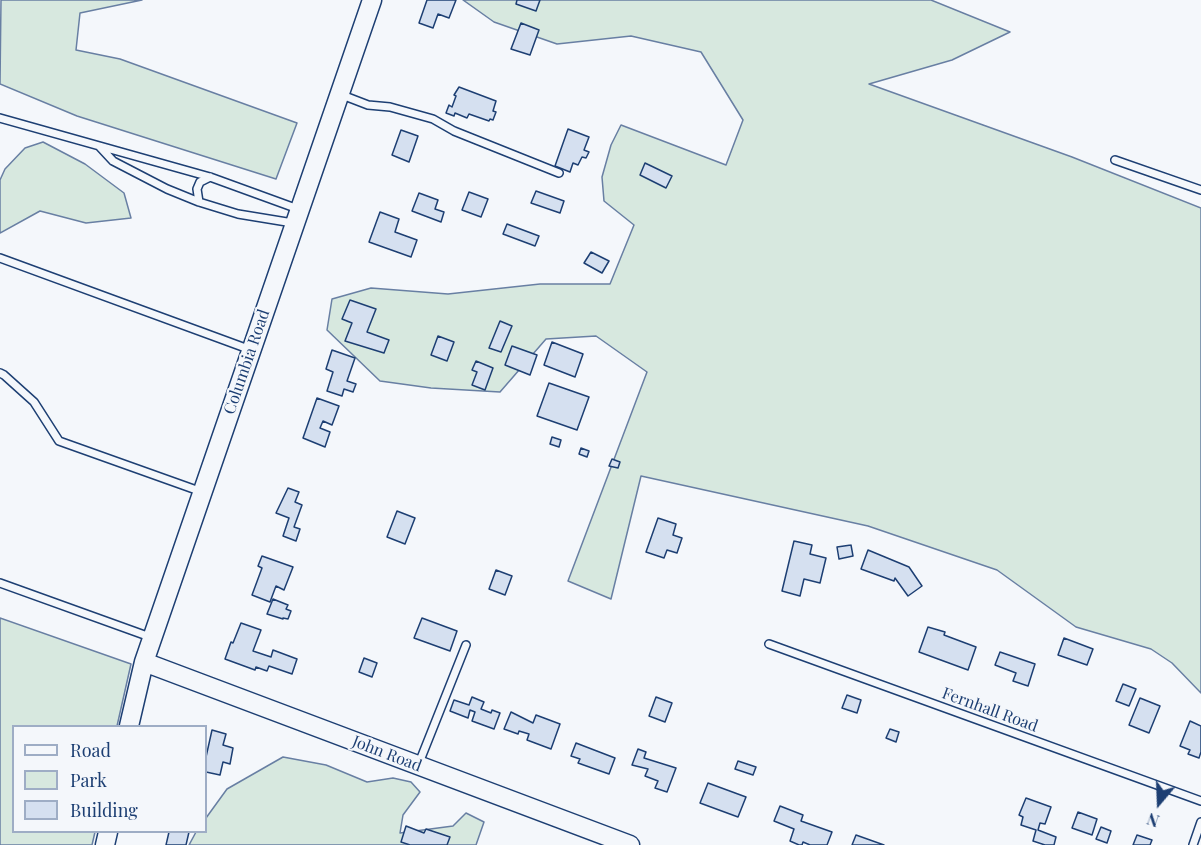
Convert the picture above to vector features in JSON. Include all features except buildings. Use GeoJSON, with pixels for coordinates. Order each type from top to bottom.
{"type":"FeatureCollection","features":[{"type":"Feature","properties":{"kind":"main road","name":"Columbia Road"},"geometry":{"type":"LineString","coordinates":[[129,725],[152,638],[372,0]]}},
{"type":"Feature","properties":{"kind":"main road","name":"John Road"},"geometry":{"type":"LineString","coordinates":[[144,662],[630,845]]}},
{"type":"Feature","properties":{"kind":"lane"},"geometry":{"type":"LineString","coordinates":[[339,94],[368,105],[390,107],[433,118],[454,131],[559,173]]}},
{"type":"Feature","properties":{"kind":"lane"},"geometry":{"type":"LineString","coordinates":[[0,118],[210,177],[298,216]]}},
{"type":"Feature","properties":{"kind":"lane"},"geometry":{"type":"LineString","coordinates":[[99,145],[113,161],[167,189],[199,202],[238,214],[298,216]]}},
{"type":"Feature","properties":{"kind":"lane"},"geometry":{"type":"LineString","coordinates":[[1115,160],[1201,190]]}},
{"type":"Feature","properties":{"kind":"lane"},"geometry":{"type":"LineString","coordinates":[[199,202],[197,189],[200,182],[210,177]]}},
{"type":"Feature","properties":{"kind":"lane"},"geometry":{"type":"LineString","coordinates":[[0,258],[251,350]]}},
{"type":"Feature","properties":{"kind":"lane"},"geometry":{"type":"LineString","coordinates":[[0,373],[34,402],[59,441],[202,492]]}},
{"type":"Feature","properties":{"kind":"lane"},"geometry":{"type":"LineString","coordinates":[[0,583],[152,638]]}},
{"type":"Feature","properties":{"kind":"lane","name":"Fernhall Road"},"geometry":{"type":"LineString","coordinates":[[769,644],[1201,801]]}},
{"type":"Feature","properties":{"kind":"lane"},"geometry":{"type":"LineString","coordinates":[[418,765],[466,645]]}},
{"type":"Feature","properties":{"kind":"lane"},"geometry":{"type":"LineString","coordinates":[[1193,845],[1201,822]]}},
{"type":"Feature","properties":{"kind":"green space"},"geometry":{"type":"Polygon","coordinates":[[[1,0],[142,0],[80,13],[76,50],[120,59],[297,123],[276,179],[77,116],[0,84],[1,0]]]}},
{"type":"Feature","properties":{"kind":"green space"},"geometry":{"type":"Polygon","coordinates":[[[463,0],[931,0],[1010,32],[952,60],[869,84],[1072,157],[1201,208],[1201,693],[1172,663],[1151,649],[1076,627],[997,570],[868,526],[641,476],[611,599],[568,581],[647,372],[596,336],[546,339],[500,392],[431,388],[380,381],[327,330],[332,299],[371,288],[448,294],[540,284],[610,284],[634,225],[604,201],[602,177],[611,145],[621,125],[726,165],[743,120],[701,52],[631,36],[557,44],[494,22],[463,0]]]}},
{"type":"Feature","properties":{"kind":"green space"},"geometry":{"type":"Polygon","coordinates":[[[43,142],[85,164],[124,193],[131,218],[86,223],[40,211],[0,233],[0,180],[5,169],[25,148],[43,142]]]}},
{"type":"Feature","properties":{"kind":"green space"},"geometry":{"type":"Polygon","coordinates":[[[0,618],[131,664],[117,725],[12,725],[12,833],[95,833],[92,845],[0,845],[0,618]]]}},
{"type":"Feature","properties":{"kind":"green space"},"geometry":{"type":"Polygon","coordinates":[[[283,757],[326,765],[367,782],[393,778],[411,782],[420,792],[403,815],[400,833],[453,826],[466,813],[484,822],[476,845],[189,845],[195,833],[207,833],[207,817],[227,789],[283,757]]]}}]}
